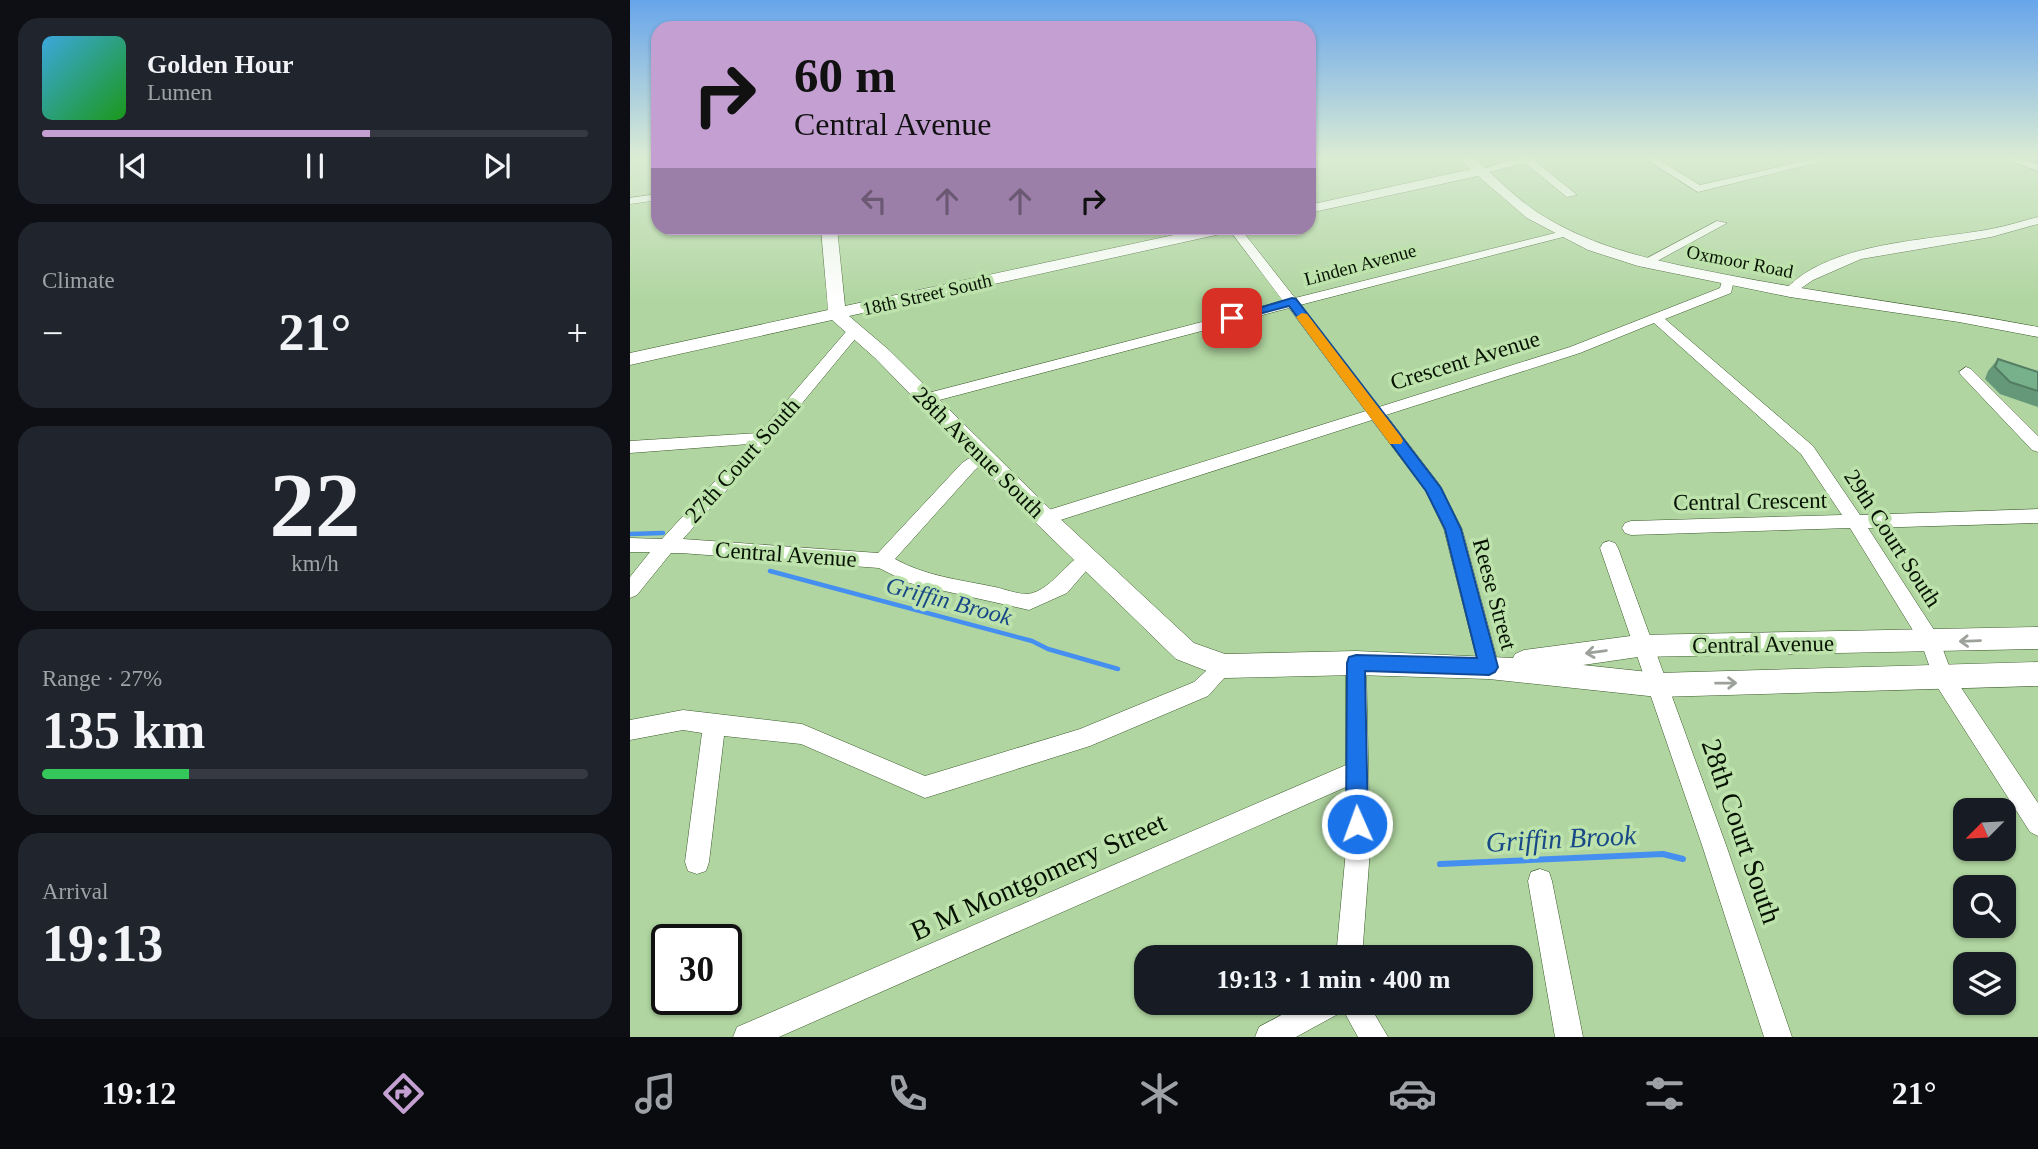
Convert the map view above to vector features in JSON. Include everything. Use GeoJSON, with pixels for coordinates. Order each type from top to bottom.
{"type":"FeatureCollection","features":[{"type":"Feature","properties":{"kind":"main road","name":"Oxmoor Road"},"geometry":{"type":"LineString","coordinates":[[1519,205],[1563,233],[1644,263],[1790,292],[1959,317],[2038,332]]}},
{"type":"Feature","properties":{"kind":"main road"},"geometry":{"type":"LineString","coordinates":[[830,235],[836,315]]}},
{"type":"Feature","properties":{"kind":"main road"},"geometry":{"type":"LineString","coordinates":[[1134,235],[1140,246]]}},
{"type":"Feature","properties":{"kind":"main road","name":"18th Street South"},"geometry":{"type":"LineString","coordinates":[[630,359],[1192,235]]}},
{"type":"Feature","properties":{"kind":"main road","name":"28th Avenue South"},"geometry":{"type":"LineString","coordinates":[[836,315],[882,354],[1045,518],[1185,650]]}},
{"type":"Feature","properties":{"kind":"main road","name":"Central Avenue"},"geometry":{"type":"LineString","coordinates":[[1489,667],[1642,646],[2038,638]]}},
{"type":"Feature","properties":{"kind":"main road","name":"Central Avenue"},"geometry":{"type":"LineString","coordinates":[[1185,650],[1225,666],[1356,663],[1489,667],[1658,685],[2038,674]]}},
{"type":"Feature","properties":{"kind":"street"},"geometry":{"type":"LineString","coordinates":[[1790,292],[1801,280],[1856,257],[1904,246],[1993,233],[2038,220]]}},
{"type":"Feature","properties":{"kind":"street"},"geometry":{"type":"LineString","coordinates":[[1644,263],[1721,223]]}},
{"type":"Feature","properties":{"kind":"street","name":"Linden Avenue"},"geometry":{"type":"LineString","coordinates":[[924,399],[1563,233]]}},
{"type":"Feature","properties":{"kind":"street","name":"Reese Street"},"geometry":{"type":"LineString","coordinates":[[1239,235],[1433,488],[1453,529],[1489,667]]}},
{"type":"Feature","properties":{"kind":"street","name":"Crescent Avenue"},"geometry":{"type":"LineString","coordinates":[[1045,518],[1575,350],[1632,325],[1726,290],[1728,280]]}},
{"type":"Feature","properties":{"kind":"street","name":"29th Court South"},"geometry":{"type":"LineString","coordinates":[[1656,318],[1807,450],[1931,642],[1943,678],[2038,824]]}},
{"type":"Feature","properties":{"kind":"street","name":"27th Court South"},"geometry":{"type":"LineString","coordinates":[[630,590],[855,330]]}},
{"type":"Feature","properties":{"kind":"street"},"geometry":{"type":"LineString","coordinates":[[1966,372],[2038,446]]}},
{"type":"Feature","properties":{"kind":"street"},"geometry":{"type":"LineString","coordinates":[[630,447],[764,438]]}},
{"type":"Feature","properties":{"kind":"street"},"geometry":{"type":"LineString","coordinates":[[882,561],[968,467],[984,454]]}},
{"type":"Feature","properties":{"kind":"street","name":"Central Crescent"},"geometry":{"type":"LineString","coordinates":[[1630,528],[2038,516]]}},
{"type":"Feature","properties":{"kind":"street","name":"Central Avenue"},"geometry":{"type":"LineString","coordinates":[[630,545],[667,545],[882,561],[909,576],[1029,601],[1060,587],[1087,558]]}},
{"type":"Feature","properties":{"kind":"street","name":"28th Court South"},"geometry":{"type":"LineString","coordinates":[[1609,548],[1778,1037]]}},
{"type":"Feature","properties":{"kind":"street"},"geometry":{"type":"LineString","coordinates":[[1350,945],[1358,850],[1355,772],[1356,663]]}},
{"type":"Feature","properties":{"kind":"street"},"geometry":{"type":"LineString","coordinates":[[630,730],[683,720],[802,734],[925,787],[1082,739],[1201,690],[1225,666]]}},
{"type":"Feature","properties":{"kind":"street"},"geometry":{"type":"LineString","coordinates":[[697,862],[714,725]]}},
{"type":"Feature","properties":{"kind":"street","name":"B M Montgomery Street"},"geometry":{"type":"LineString","coordinates":[[747,1037],[1355,772]]}},
{"type":"Feature","properties":{"kind":"street"},"geometry":{"type":"LineString","coordinates":[[1540,881],[1569,1037]]}},
{"type":"Feature","properties":{"kind":"street"},"geometry":{"type":"LineString","coordinates":[[1269,1037],[1308,1015]]}},
{"type":"Feature","properties":{"kind":"street"},"geometry":{"type":"LineString","coordinates":[[1360,1015],[1374,1037]]}},
{"type":"Feature","properties":{"kind":"building"},"geometry":{"type":"Polygon","coordinates":[[[1998,359],[2038,372],[2038,391],[2010,382],[1995,367],[1998,359]]]}},
{"type":"Feature","properties":{"kind":"waterway","name":"Griffin Brook"},"geometry":{"type":"LineString","coordinates":[[630,534],[663,533]]}},
{"type":"Feature","properties":{"kind":"waterway","name":"Griffin Brook"},"geometry":{"type":"LineString","coordinates":[[770,571],[1032,641],[1048,649],[1118,669]]}},
{"type":"Feature","properties":{"kind":"waterway","name":"Griffin Brook"},"geometry":{"type":"LineString","coordinates":[[1440,864],[1663,854],[1683,859]]}},
{"type":"Feature","properties":{"kind":"slow traffic"},"geometry":{"type":"LineString","coordinates":[[1302,317],[1396,441]]}},
{"type":"Feature","properties":{"kind":"route"},"geometry":{"type":"LineString","coordinates":[[1232,318],[1292,302],[1433,488],[1453,529],[1489,667],[1356,663],[1357,824]]}}]}
